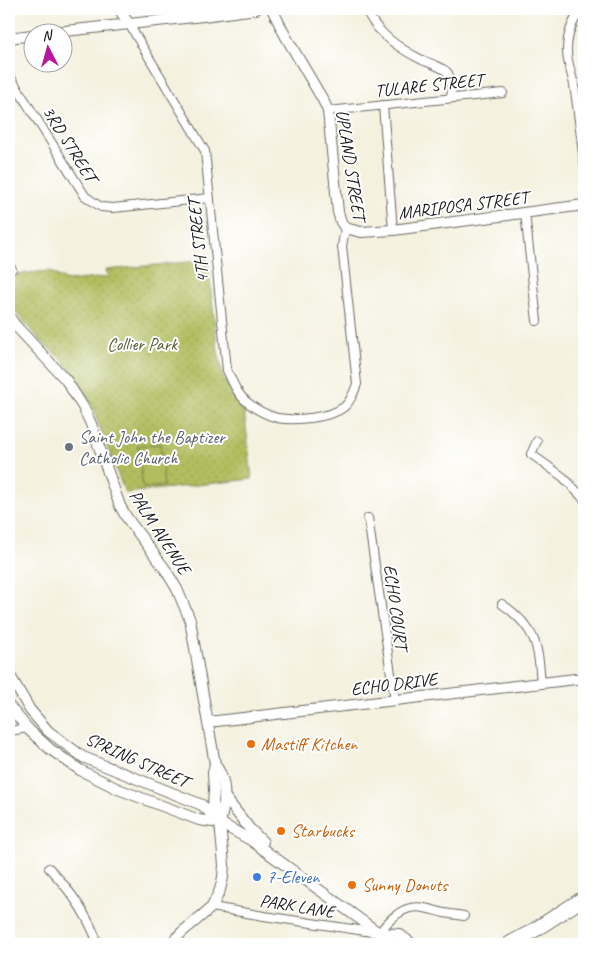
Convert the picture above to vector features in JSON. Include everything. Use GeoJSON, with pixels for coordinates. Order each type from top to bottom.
{"type":"FeatureCollection","features":[{"type":"Feature","properties":{"kind":"highway"},"geometry":{"type":"LineString","coordinates":[[510,944],[581,899]]}},
{"type":"Feature","properties":{"kind":"street","name":"4TH STREET"},"geometry":{"type":"LineString","coordinates":[[119,9],[205,151],[227,370],[235,388],[246,401],[265,414],[276,418],[288,419],[328,415]]}},
{"type":"Feature","properties":{"kind":"street"},"geometry":{"type":"LineString","coordinates":[[72,30],[129,24],[203,12],[256,9]]}},
{"type":"Feature","properties":{"kind":"street","name":"UPLAND STREET"},"geometry":{"type":"LineString","coordinates":[[272,9],[328,111],[338,212],[345,228],[342,246],[357,384],[354,394],[346,406],[336,413],[328,415]]}},
{"type":"Feature","properties":{"kind":"street"},"geometry":{"type":"LineString","coordinates":[[366,9],[376,26],[394,43],[446,71],[450,78],[452,98]]}},
{"type":"Feature","properties":{"kind":"street"},"geometry":{"type":"LineString","coordinates":[[582,9],[570,28],[567,51],[574,83],[584,162]]}},
{"type":"Feature","properties":{"kind":"street"},"geometry":{"type":"LineString","coordinates":[[9,38],[22,36]]}},
{"type":"Feature","properties":{"kind":"street","name":"3RD STREET"},"geometry":{"type":"LineString","coordinates":[[9,75],[85,196],[101,206],[113,208],[210,198]]}},
{"type":"Feature","properties":{"kind":"street","name":"TULARE STREET"},"geometry":{"type":"LineString","coordinates":[[328,111],[503,93]]}},
{"type":"Feature","properties":{"kind":"street"},"geometry":{"type":"LineString","coordinates":[[383,105],[393,230]]}},
{"type":"Feature","properties":{"kind":"street","name":"MARIPOSA STREET"},"geometry":{"type":"LineString","coordinates":[[345,228],[361,232],[393,230],[584,205]]}},
{"type":"Feature","properties":{"kind":"street"},"geometry":{"type":"LineString","coordinates":[[525,213],[536,321]]}},
{"type":"Feature","properties":{"kind":"street","name":"PALM AVENUE"},"geometry":{"type":"LineString","coordinates":[[9,316],[15,325],[66,380],[83,407],[91,424],[120,506],[165,569],[177,589],[190,620],[215,764],[221,775],[224,809],[220,823]]}},
{"type":"Feature","properties":{"kind":"street"},"geometry":{"type":"LineString","coordinates":[[537,441],[531,454],[563,477],[584,499]]}},
{"type":"Feature","properties":{"kind":"street","name":"ECHO COURT"},"geometry":{"type":"LineString","coordinates":[[368,518],[395,701]]}},
{"type":"Feature","properties":{"kind":"street"},"geometry":{"type":"LineString","coordinates":[[502,604],[525,624],[530,632],[538,652],[541,684]]}},
{"type":"Feature","properties":{"kind":"street","name":"SPRING STREET"},"geometry":{"type":"LineString","coordinates":[[9,674],[30,710],[48,731],[83,757],[202,805],[220,823],[266,850],[379,933],[384,944]]}},
{"type":"Feature","properties":{"kind":"street","name":"ECHO DRIVE"},"geometry":{"type":"LineString","coordinates":[[208,722],[584,678]]}},
{"type":"Feature","properties":{"kind":"street","name":"SPRING STREET"},"geometry":{"type":"LineString","coordinates":[[9,706],[50,749],[80,770],[118,789],[199,820],[220,823]]}},
{"type":"Feature","properties":{"kind":"street"},"geometry":{"type":"LineString","coordinates":[[9,731],[28,728]]}},
{"type":"Feature","properties":{"kind":"street","name":"PALM AVENUE"},"geometry":{"type":"LineString","coordinates":[[215,764],[213,773],[214,804],[220,823]]}},
{"type":"Feature","properties":{"kind":"street"},"geometry":{"type":"LineString","coordinates":[[103,782],[111,768]]}},
{"type":"Feature","properties":{"kind":"street"},"geometry":{"type":"LineString","coordinates":[[224,796],[249,828],[262,841],[266,850]]}},
{"type":"Feature","properties":{"kind":"street"},"geometry":{"type":"LineString","coordinates":[[171,944],[212,907],[220,890],[224,865],[220,823]]}},
{"type":"Feature","properties":{"kind":"street"},"geometry":{"type":"LineString","coordinates":[[49,868],[64,884],[83,910],[94,930],[98,944]]}},
{"type":"Feature","properties":{"kind":"street","name":"PARK LANE"},"geometry":{"type":"LineString","coordinates":[[212,907],[379,933]]}},
{"type":"Feature","properties":{"kind":"street"},"geometry":{"type":"LineString","coordinates":[[379,933],[394,916],[412,907],[464,916]]}},
{"type":"Feature","properties":{"kind":"street","name":"SPRING STREET"},"geometry":{"type":"LineString","coordinates":[[379,933],[399,934],[412,944]]}},
{"type":"Feature","properties":{"kind":"green space","name":"Collier Park"},"geometry":{"type":"Polygon","coordinates":[[[208,260],[217,346],[223,375],[230,392],[244,409],[252,479],[125,493],[89,399],[61,359],[39,339],[9,302],[9,275],[49,271],[67,281],[108,277],[106,270],[208,260]]]}},
{"type":"Feature","properties":{"kind":"green space"},"geometry":{"type":"Polygon","coordinates":[[[160,444],[164,486],[143,488],[138,446],[160,444]]]}},
{"type":"Feature","properties":{"kind":"railway"},"geometry":{"type":"LineString","coordinates":[[9,939],[12,944]]}},
{"type":"Feature","properties":{"kind":"place","name":"Saint John the Baptizer Catholic Church"},"geometry":{"type":"Point","coordinates":[69,447]}},
{"type":"Feature","properties":{"kind":"place","name":"Mastiff Kitchen"},"geometry":{"type":"Point","coordinates":[251,744]}},
{"type":"Feature","properties":{"kind":"place","name":"Starbucks"},"geometry":{"type":"Point","coordinates":[281,831]}},
{"type":"Feature","properties":{"kind":"place","name":"7-Eleven"},"geometry":{"type":"Point","coordinates":[257,877]}},
{"type":"Feature","properties":{"kind":"place","name":"Sunny Donuts"},"geometry":{"type":"Point","coordinates":[352,885]}}]}
